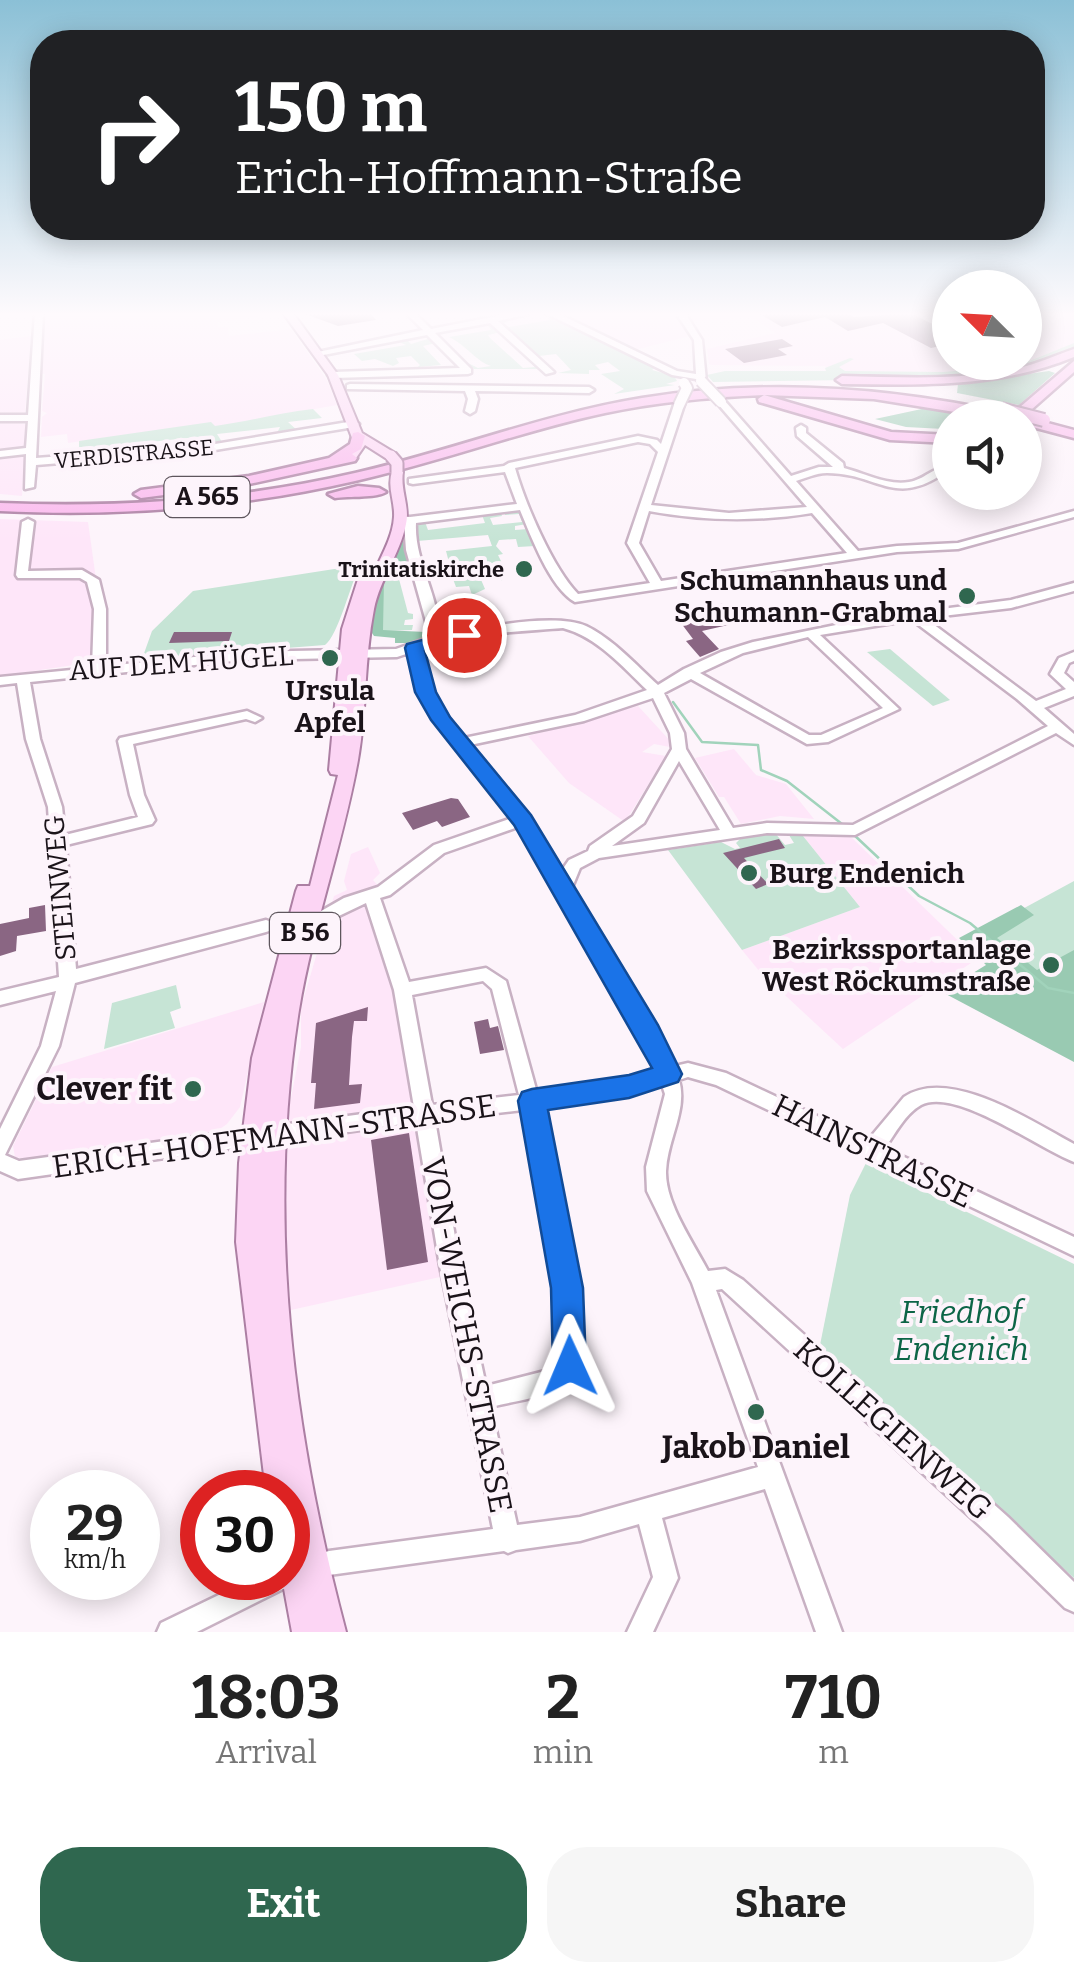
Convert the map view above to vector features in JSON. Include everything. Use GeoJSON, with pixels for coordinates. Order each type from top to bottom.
{"type":"FeatureCollection","features":[{"type":"Feature","properties":{"kind":"highway"},"geometry":{"type":"LineString","coordinates":[[586,415],[660,389]]}},
{"type":"Feature","properties":{"kind":"highway","name":"A 565"},"geometry":{"type":"LineString","coordinates":[[1,503],[112,504],[250,491],[370,467],[697,389]]}},
{"type":"Feature","properties":{"kind":"highway","name":"A 565"},"geometry":{"type":"LineString","coordinates":[[852,389],[932,400]]}},
{"type":"Feature","properties":{"kind":"highway"},"geometry":{"type":"LineString","coordinates":[[1042,411],[1061,389]]}},
{"type":"Feature","properties":{"kind":"highway","name":"A 565"},"geometry":{"type":"LineString","coordinates":[[1,503],[108,509],[252,496],[357,476],[644,402],[749,391],[847,393],[932,403]]}},
{"type":"Feature","properties":{"kind":"highway"},"geometry":{"type":"LineString","coordinates":[[586,415],[704,398]]}},
{"type":"Feature","properties":{"kind":"highway"},"geometry":{"type":"LineString","coordinates":[[559,422],[658,402],[761,398],[890,436],[932,436]]}},
{"type":"Feature","properties":{"kind":"highway"},"geometry":{"type":"LineString","coordinates":[[932,404],[886,402],[864,411],[872,424],[932,434]]}},
{"type":"Feature","properties":{"kind":"highway","name":"A 565"},"geometry":{"type":"LineString","coordinates":[[1042,423],[1074,432]]}},
{"type":"Feature","properties":{"kind":"highway"},"geometry":{"type":"LineString","coordinates":[[325,462],[352,449],[361,434]]}},
{"type":"Feature","properties":{"kind":"highway"},"geometry":{"type":"LineString","coordinates":[[1,503],[190,490],[350,458]]}},
{"type":"Feature","properties":{"kind":"highway"},"geometry":{"type":"LineString","coordinates":[[1,503],[57,514],[156,515],[239,508],[358,490],[379,492]]}},
{"type":"Feature","properties":{"kind":"main road"},"geometry":{"type":"LineString","coordinates":[[346,389],[361,434]]}},
{"type":"Feature","properties":{"kind":"main road"},"geometry":{"type":"LineString","coordinates":[[346,389],[361,434],[359,447],[350,458]]}},
{"type":"Feature","properties":{"kind":"main road","name":"B 56"},"geometry":{"type":"LineString","coordinates":[[277,1470],[248,1242],[263,1137],[288,1011],[347,778],[357,594],[399,511],[393,484],[397,462],[361,434]]}},
{"type":"Feature","properties":{"kind":"main road"},"geometry":{"type":"LineString","coordinates":[[379,492],[399,511]]}},
{"type":"Feature","properties":{"kind":"main road","name":"B 56"},"geometry":{"type":"LineString","coordinates":[[263,1137],[287,1470]]}},
{"type":"Feature","properties":{"kind":"main road","name":"B 56"},"geometry":{"type":"LineString","coordinates":[[310,1599],[330,1632]]}},
{"type":"Feature","properties":{"kind":"main road","name":"B 56"},"geometry":{"type":"LineString","coordinates":[[301,1600],[308,1632]]}},
{"type":"Feature","properties":{"kind":"street"},"geometry":{"type":"LineString","coordinates":[[29,486],[35,389]]}},
{"type":"Feature","properties":{"kind":"street"},"geometry":{"type":"LineString","coordinates":[[449,389],[528,396],[588,390]]}},
{"type":"Feature","properties":{"kind":"street"},"geometry":{"type":"LineString","coordinates":[[657,585],[632,550],[662,450],[686,389]]}},
{"type":"Feature","properties":{"kind":"street"},"geometry":{"type":"LineString","coordinates":[[709,389],[856,556]]}},
{"type":"Feature","properties":{"kind":"street"},"geometry":{"type":"LineString","coordinates":[[470,391],[470,411]]}},
{"type":"Feature","properties":{"kind":"street"},"geometry":{"type":"LineString","coordinates":[[0,418],[33,418]]}},
{"type":"Feature","properties":{"kind":"street"},"geometry":{"type":"LineString","coordinates":[[801,428],[801,434],[839,464],[838,471]]}},
{"type":"Feature","properties":{"kind":"street","name":"VERDISTRASSE"},"geometry":{"type":"LineString","coordinates":[[0,454],[209,448],[361,434]]}},
{"type":"Feature","properties":{"kind":"street"},"geometry":{"type":"LineString","coordinates":[[413,481],[508,469],[514,463],[572,456],[638,440],[653,442],[662,450]]}},
{"type":"Feature","properties":{"kind":"street"},"geometry":{"type":"LineString","coordinates":[[508,469],[556,574],[575,598]]}},
{"type":"Feature","properties":{"kind":"street"},"geometry":{"type":"LineString","coordinates":[[789,480],[822,470],[838,471],[907,488],[922,486],[932,478]]}},
{"type":"Feature","properties":{"kind":"street"},"geometry":{"type":"LineString","coordinates":[[433,640],[435,623],[399,511],[525,506]]}},
{"type":"Feature","properties":{"kind":"street"},"geometry":{"type":"LineString","coordinates":[[644,507],[690,515],[754,518],[814,510]]}},
{"type":"Feature","properties":{"kind":"street"},"geometry":{"type":"LineString","coordinates":[[571,625],[571,602],[575,598],[856,556],[958,546],[1074,514]]}},
{"type":"Feature","properties":{"kind":"street"},"geometry":{"type":"LineString","coordinates":[[28,522],[22,575],[82,574],[93,580],[100,609],[99,668]]}},
{"type":"Feature","properties":{"kind":"street"},"geometry":{"type":"LineString","coordinates":[[459,742],[558,726],[656,691],[750,646],[915,616],[1010,605],[1074,587]]}},
{"type":"Feature","properties":{"kind":"street"},"geometry":{"type":"LineString","coordinates":[[915,616],[1074,741]]}},
{"type":"Feature","properties":{"kind":"street"},"geometry":{"type":"LineString","coordinates":[[355,643],[398,653],[433,640],[516,626],[571,625],[605,644],[656,691],[677,733],[679,750],[729,833]]}},
{"type":"Feature","properties":{"kind":"street"},"geometry":{"type":"LineString","coordinates":[[689,672],[806,740],[823,739],[892,709],[812,634]]}},
{"type":"Feature","properties":{"kind":"street"},"geometry":{"type":"LineString","coordinates":[[322,653],[355,643],[414,648]]}},
{"type":"Feature","properties":{"kind":"street","name":"AUF DEM HÜGEL"},"geometry":{"type":"LineString","coordinates":[[0,681],[99,668],[322,653],[355,643]]}},
{"type":"Feature","properties":{"kind":"street"},"geometry":{"type":"LineString","coordinates":[[414,648],[426,692],[459,742],[522,820],[653,1041],[668,1074],[674,1094],[656,1180],[661,1202],[702,1281],[829,1632]]}},
{"type":"Feature","properties":{"kind":"street"},"geometry":{"type":"LineString","coordinates":[[1034,707],[1074,690],[1056,674],[1064,661],[1074,656]]}},
{"type":"Feature","properties":{"kind":"street","name":"STEINWEG"},"geometry":{"type":"LineString","coordinates":[[0,1149],[50,1046],[67,980],[60,841],[55,807],[34,740],[23,677]]}},
{"type":"Feature","properties":{"kind":"street"},"geometry":{"type":"LineString","coordinates":[[105,745],[247,715],[256,718]]}},
{"type":"Feature","properties":{"kind":"street"},"geometry":{"type":"LineString","coordinates":[[548,866],[729,833],[792,826],[849,830],[1056,727]]}},
{"type":"Feature","properties":{"kind":"street"},"geometry":{"type":"LineString","coordinates":[[60,841],[147,820],[136,794],[125,741]]}},
{"type":"Feature","properties":{"kind":"street"},"geometry":{"type":"LineString","coordinates":[[563,889],[576,862],[633,825],[657,792],[679,750]]}},
{"type":"Feature","properties":{"kind":"street"},"geometry":{"type":"LineString","coordinates":[[322,918],[350,902],[372,896],[438,849],[522,820]]}},
{"type":"Feature","properties":{"kind":"street","name":"VON-WEICHS-STRASSE"},"geometry":{"type":"LineString","coordinates":[[372,896],[403,990],[423,1114],[508,1541]]}},
{"type":"Feature","properties":{"kind":"street"},"geometry":{"type":"LineString","coordinates":[[0,998],[266,926]]}},
{"type":"Feature","properties":{"kind":"street"},"geometry":{"type":"LineString","coordinates":[[403,990],[492,976],[500,986],[532,1101],[558,1228],[572,1357],[564,1373],[555,1379],[478,1399]]}},
{"type":"Feature","properties":{"kind":"street","name":"HAINSTRASSE"},"geometry":{"type":"LineString","coordinates":[[668,1074],[706,1072],[1074,1247]]}},
{"type":"Feature","properties":{"kind":"street","name":"ERICH-HOFFMANN-STRASSE"},"geometry":{"type":"LineString","coordinates":[[0,1162],[8,1168],[30,1170],[629,1087],[668,1074]]}},
{"type":"Feature","properties":{"kind":"street"},"geometry":{"type":"LineString","coordinates":[[872,1151],[909,1105],[937,1094],[971,1102],[1074,1154]]}},
{"type":"Feature","properties":{"kind":"street","name":"KOLLEGIENWEG"},"geometry":{"type":"LineString","coordinates":[[702,1281],[725,1279],[736,1287],[1000,1526],[1074,1600]]}},
{"type":"Feature","properties":{"kind":"street"},"geometry":{"type":"LineString","coordinates":[[310,1570],[580,1530],[773,1474]]}},
{"type":"Feature","properties":{"kind":"street"},"geometry":{"type":"LineString","coordinates":[[640,1632],[666,1578],[648,1512]]}},
{"type":"Feature","properties":{"kind":"street"},"geometry":{"type":"LineString","coordinates":[[170,1632],[236,1600]]}},
{"type":"Feature","properties":{"kind":"shaded area"},"geometry":{"type":"Polygon","coordinates":[[[0,389],[27,389],[25,413],[0,416],[0,389]]]}},
{"type":"Feature","properties":{"kind":"shaded area"},"geometry":{"type":"Polygon","coordinates":[[[44,389],[331,389],[337,405],[210,428],[209,423],[68,443],[67,434],[41,437],[42,417],[47,413],[42,411],[44,389]]]}},
{"type":"Feature","properties":{"kind":"shaded area"},"geometry":{"type":"Polygon","coordinates":[[[0,421],[26,424],[22,496],[0,494],[0,421]]]}},
{"type":"Feature","properties":{"kind":"shaded area"},"geometry":{"type":"Polygon","coordinates":[[[0,519],[88,522],[96,579],[94,662],[0,676],[0,519]]]}},
{"type":"Feature","properties":{"kind":"shaded area"},"geometry":{"type":"Polygon","coordinates":[[[638,706],[672,743],[670,747],[654,744],[642,752],[666,756],[625,822],[569,783],[528,736],[638,706]]]}},
{"type":"Feature","properties":{"kind":"shaded area"},"geometry":{"type":"Polygon","coordinates":[[[734,749],[756,775],[786,784],[814,819],[780,816],[741,824],[695,758],[734,749]]]}},
{"type":"Feature","properties":{"kind":"shaded area"},"geometry":{"type":"Polygon","coordinates":[[[799,831],[850,836],[977,959],[843,1049],[760,972],[742,950],[860,907],[799,831]]]}},
{"type":"Feature","properties":{"kind":"shaded area"},"geometry":{"type":"Polygon","coordinates":[[[368,847],[380,873],[373,880],[379,887],[365,892],[395,998],[440,1277],[291,1310],[284,1218],[290,1103],[301,1047],[301,1007],[334,896],[347,890],[344,881],[351,854],[368,847]]]}},
{"type":"Feature","properties":{"kind":"shaded area"},"geometry":{"type":"Polygon","coordinates":[[[264,1002],[240,1107],[214,1133],[25,1159],[15,1157],[13,1146],[52,1067],[264,1002]]]}},
{"type":"Feature","properties":{"kind":"green space"},"geometry":{"type":"Polygon","coordinates":[[[957,389],[1037,389],[1025,400],[993,400],[957,393],[957,389]]]}},
{"type":"Feature","properties":{"kind":"green space"},"geometry":{"type":"Polygon","coordinates":[[[931,407],[932,407],[932,428],[875,419],[931,407]]]}},
{"type":"Feature","properties":{"kind":"green space"},"geometry":{"type":"Polygon","coordinates":[[[313,409],[322,418],[288,422],[298,431],[276,435],[280,427],[217,434],[222,442],[201,444],[206,436],[141,443],[139,450],[131,451],[129,445],[79,451],[79,441],[211,422],[215,426],[313,409]]]}},
{"type":"Feature","properties":{"kind":"green space"},"geometry":{"type":"Polygon","coordinates":[[[518,509],[527,524],[515,526],[515,530],[528,529],[535,546],[518,547],[516,539],[499,540],[496,546],[503,554],[498,555],[503,565],[502,581],[498,575],[479,575],[485,589],[472,595],[469,586],[456,587],[453,579],[447,580],[442,571],[451,570],[446,551],[492,546],[488,535],[417,541],[413,521],[433,521],[425,522],[428,530],[485,523],[482,515],[473,515],[500,511],[502,516],[490,518],[493,525],[522,522],[519,514],[505,515],[504,511],[518,509]]]}},
{"type":"Feature","properties":{"kind":"green space"},"geometry":{"type":"Polygon","coordinates":[[[397,539],[406,539],[413,578],[384,580],[383,630],[426,632],[426,638],[415,643],[395,643],[395,638],[374,636],[370,630],[373,594],[397,539]]]}},
{"type":"Feature","properties":{"kind":"green space"},"geometry":{"type":"Polygon","coordinates":[[[360,565],[325,645],[142,659],[152,631],[193,591],[360,565]]]}},
{"type":"Feature","properties":{"kind":"green space"},"geometry":{"type":"Polygon","coordinates":[[[383,579],[399,579],[408,613],[413,614],[413,619],[405,620],[404,625],[413,625],[412,630],[383,631],[383,579]]]}},
{"type":"Feature","properties":{"kind":"green space"},"geometry":{"type":"Polygon","coordinates":[[[890,649],[950,700],[933,706],[867,652],[890,649]]]}},
{"type":"Feature","properties":{"kind":"green space"},"geometry":{"type":"Polygon","coordinates":[[[799,831],[860,907],[742,950],[668,850],[721,842],[735,849],[740,848],[736,843],[741,838],[775,833],[785,845],[794,843],[787,832],[799,831]]]}},
{"type":"Feature","properties":{"kind":"green space","name":"Bezirkssportanlage West Röckumstraße"},"geometry":{"type":"Polygon","coordinates":[[[1074,881],[1074,999],[982,931],[1074,881]]]}},
{"type":"Feature","properties":{"kind":"green space"},"geometry":{"type":"Polygon","coordinates":[[[1021,905],[1034,915],[997,938],[1037,970],[1074,950],[1074,1062],[942,992],[986,965],[959,938],[1021,905]]]}},
{"type":"Feature","properties":{"kind":"green space"},"geometry":{"type":"Polygon","coordinates":[[[176,985],[181,1008],[170,1012],[175,1028],[104,1049],[112,1003],[176,985]]]}},
{"type":"Feature","properties":{"kind":"green space","name":"Friedhof Endenich"},"geometry":{"type":"Polygon","coordinates":[[[866,1163],[1074,1264],[1074,1578],[819,1350],[850,1195],[866,1163]]]}},
{"type":"Feature","properties":{"kind":"building"},"geometry":{"type":"Polygon","coordinates":[[[723,603],[745,611],[750,620],[702,631],[719,649],[700,657],[686,641],[693,639],[678,619],[689,616],[720,623],[705,610],[723,603]]]}},
{"type":"Feature","properties":{"kind":"building"},"geometry":{"type":"Polygon","coordinates":[[[174,632],[232,632],[229,641],[169,643],[174,632]]]}},
{"type":"Feature","properties":{"kind":"building"},"geometry":{"type":"Polygon","coordinates":[[[458,799],[470,817],[442,827],[437,821],[413,830],[402,813],[458,799]]]}},
{"type":"Feature","properties":{"kind":"building","name":"Burg Endenich"},"geometry":{"type":"Polygon","coordinates":[[[779,839],[785,848],[744,858],[768,884],[756,889],[723,853],[779,839]]]}},
{"type":"Feature","properties":{"kind":"building"},"geometry":{"type":"Polygon","coordinates":[[[45,905],[46,931],[17,936],[16,951],[0,956],[0,924],[29,918],[29,908],[45,905]]]}},
{"type":"Feature","properties":{"kind":"building"},"geometry":{"type":"Polygon","coordinates":[[[368,1007],[367,1021],[354,1021],[352,1037],[349,1085],[362,1084],[360,1103],[314,1109],[316,1083],[311,1083],[316,1023],[368,1007]]]}},
{"type":"Feature","properties":{"kind":"building"},"geometry":{"type":"Polygon","coordinates":[[[488,1019],[490,1028],[498,1026],[504,1050],[480,1054],[474,1022],[488,1019]]]}},
{"type":"Feature","properties":{"kind":"building"},"geometry":{"type":"Polygon","coordinates":[[[409,1133],[428,1262],[387,1270],[371,1140],[409,1133]]]}},
{"type":"Feature","properties":{"kind":"waterway"},"geometry":{"type":"LineString","coordinates":[[673,702],[702,742],[758,745],[761,770],[787,781],[842,824]]}},
{"type":"Feature","properties":{"kind":"waterway"},"geometry":{"type":"LineString","coordinates":[[852,833],[919,896],[970,923],[1048,988],[1074,993]]}},
{"type":"Feature","properties":{"kind":"place","name":"Trinitatiskirche"},"geometry":{"type":"Point","coordinates":[524,569]}},
{"type":"Feature","properties":{"kind":"place","name":"Schumannhaus und Schumann-Grabmal"},"geometry":{"type":"Point","coordinates":[967,596]}},
{"type":"Feature","properties":{"kind":"place","name":"Ursula Apfel"},"geometry":{"type":"Point","coordinates":[330,658]}},
{"type":"Feature","properties":{"kind":"place","name":"Burg Endenich"},"geometry":{"type":"Point","coordinates":[749,873]}},
{"type":"Feature","properties":{"kind":"place","name":"Bezirkssportanlage West Röckumstraße"},"geometry":{"type":"Point","coordinates":[1051,965]}},
{"type":"Feature","properties":{"kind":"place","name":"Clever fit"},"geometry":{"type":"Point","coordinates":[193,1089]}},
{"type":"Feature","properties":{"kind":"place","name":"Jakob Daniel"},"geometry":{"type":"Point","coordinates":[756,1412]}},
{"type":"Feature","properties":{"kind":"route"},"geometry":{"type":"LineString","coordinates":[[464,635],[414,648],[426,692],[441,720],[510,801],[666,1063],[668,1074],[629,1087],[532,1101],[567,1288],[570,1366]]}}]}
